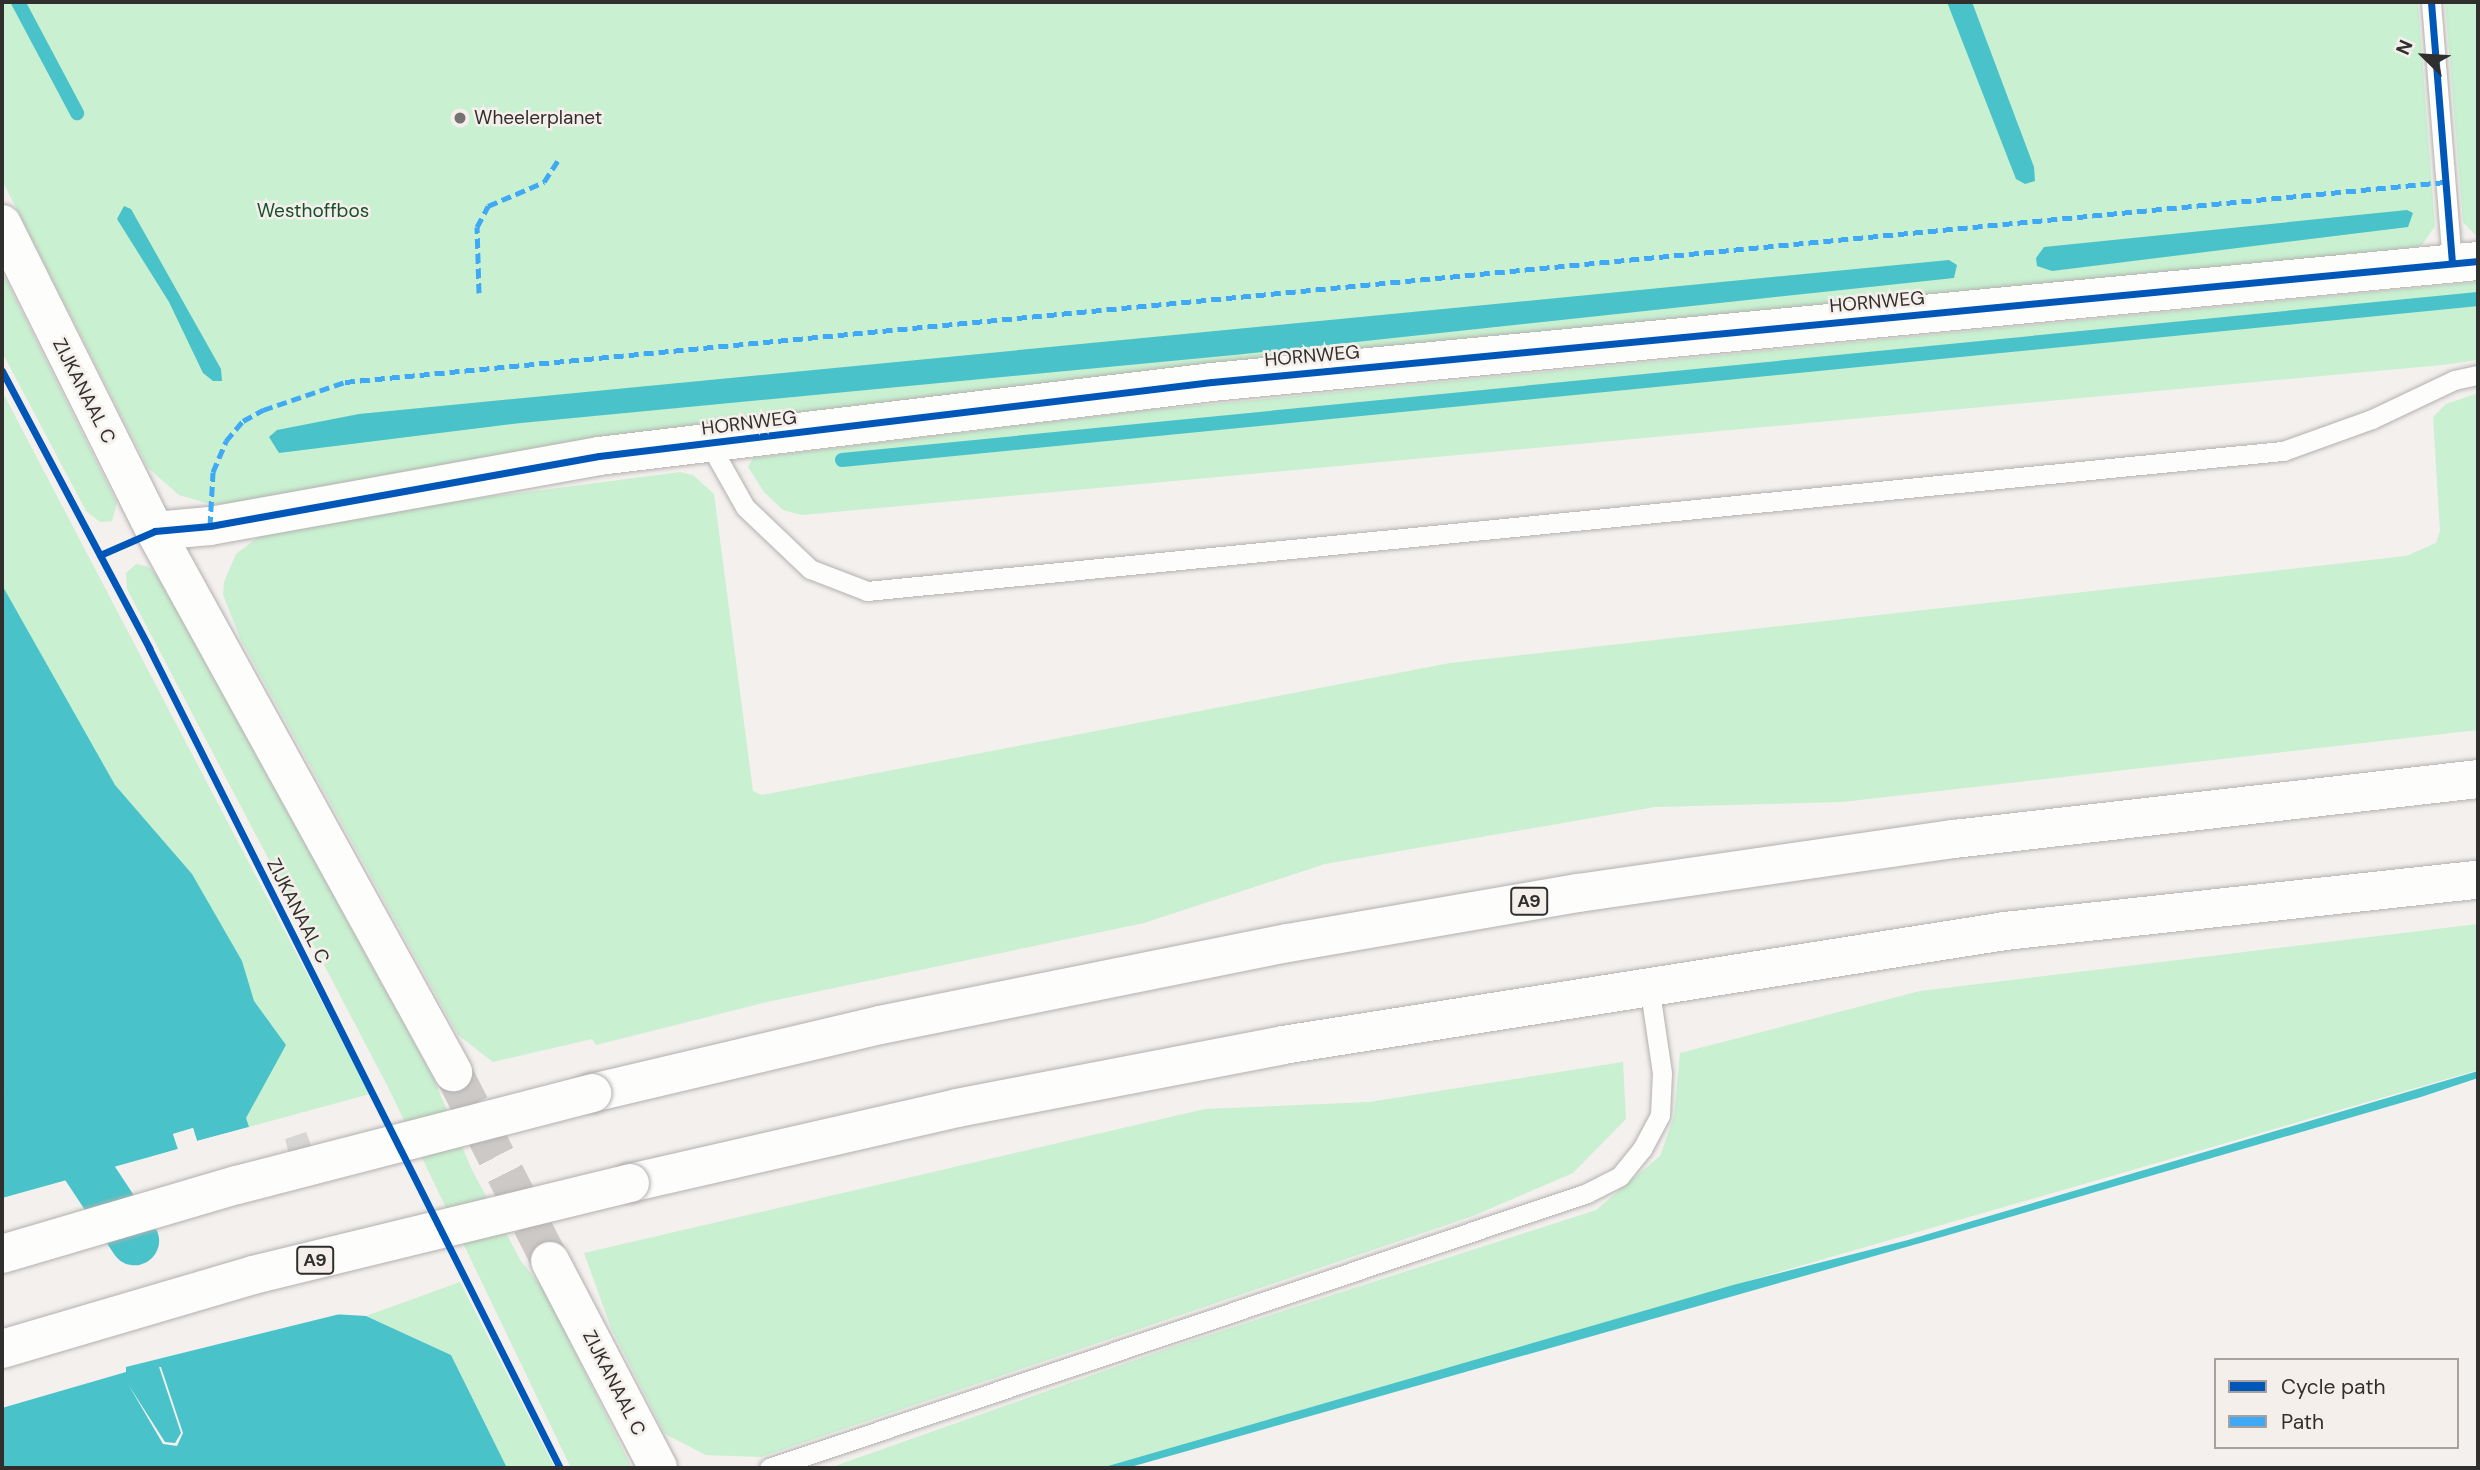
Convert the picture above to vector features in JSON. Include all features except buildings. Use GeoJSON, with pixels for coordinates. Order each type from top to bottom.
{"type":"FeatureCollection","features":[{"type":"Feature","properties":{"kind":"main road","name":"ZIJKANAAL C"},"geometry":{"type":"LineString","coordinates":[[2,224],[155,531],[453,1072]]}},
{"type":"Feature","properties":{"kind":"main road","name":"HORNWEG"},"geometry":{"type":"LineString","coordinates":[[155,531],[210,526],[600,456],[1212,382],[2465,262]]}},
{"type":"Feature","properties":{"kind":"main road","name":"A9"},"geometry":{"type":"LineString","coordinates":[[2,1254],[237,1185],[592,1093],[894,1023],[1288,943],[1578,893],[1954,839],[2478,779]]}},
{"type":"Feature","properties":{"kind":"main road","name":"A9"},"geometry":{"type":"LineString","coordinates":[[2,1349],[253,1275],[630,1184],[957,1108],[1283,1045],[1649,985],[2005,931],[2478,880]]}},
{"type":"Feature","properties":{"kind":"main road","name":"ZIJKANAAL C"},"geometry":{"type":"LineString","coordinates":[[550,1261],[658,1468]]}},
{"type":"Feature","properties":{"kind":"lane"},"geometry":{"type":"LineString","coordinates":[[2431,2],[2465,262]]}},
{"type":"Feature","properties":{"kind":"lane"},"geometry":{"type":"LineString","coordinates":[[709,443],[744,507],[810,569],[867,591],[2283,452],[2372,419],[2454,380],[2478,375]]}},
{"type":"Feature","properties":{"kind":"lane"},"geometry":{"type":"LineString","coordinates":[[769,1468],[1587,1193],[1620,1177],[1642,1149],[1660,1115],[1662,1073],[1649,985]]}},
{"type":"Feature","properties":{"kind":"green space","name":"Westhoffbos"},"geometry":{"type":"Polygon","coordinates":[[[2,2],[2418,2],[2435,226],[2422,245],[2411,250],[213,505],[179,495],[148,468],[2,180],[2,2]]]}},
{"type":"Feature","properties":{"kind":"green space"},"geometry":{"type":"Polygon","coordinates":[[[2445,2],[2478,2],[2478,238],[2463,222],[2445,2]]]}},
{"type":"Feature","properties":{"kind":"green space"},"geometry":{"type":"Polygon","coordinates":[[[2,272],[117,503],[112,521],[100,522],[86,511],[2,352],[2,272]]]}},
{"type":"Feature","properties":{"kind":"green space"},"geometry":{"type":"Polygon","coordinates":[[[2478,282],[2478,360],[2442,365],[802,515],[783,510],[764,492],[748,467],[753,458],[1140,411],[2478,282]]]}},
{"type":"Feature","properties":{"kind":"green space"},"geometry":{"type":"Polygon","coordinates":[[[2,391],[370,1094],[197,1141],[193,1128],[173,1134],[178,1149],[2,1198],[2,391]]]}},
{"type":"Feature","properties":{"kind":"green space"},"geometry":{"type":"Polygon","coordinates":[[[2478,393],[2478,730],[1842,802],[1655,807],[1325,864],[1144,923],[767,1002],[596,1045],[592,1039],[493,1062],[458,1035],[241,640],[223,595],[224,582],[236,554],[261,535],[388,510],[680,472],[693,475],[714,494],[753,791],[762,795],[1450,663],[2406,556],[2436,543],[2440,531],[2433,417],[2446,404],[2478,393]]]}},
{"type":"Feature","properties":{"kind":"green space"},"geometry":{"type":"Polygon","coordinates":[[[136,564],[149,567],[158,577],[433,1077],[472,1170],[521,1261],[545,1291],[632,1468],[571,1468],[389,1089],[127,589],[126,573],[136,564]]]}},
{"type":"Feature","properties":{"kind":"green space"},"geometry":{"type":"Polygon","coordinates":[[[2478,924],[2478,1070],[1101,1468],[829,1468],[1175,1346],[1596,1210],[1660,1156],[1674,1116],[1680,1053],[1920,991],[2478,924]]]}},
{"type":"Feature","properties":{"kind":"green space"},"geometry":{"type":"Polygon","coordinates":[[[1623,1062],[1626,1119],[1573,1173],[1473,1216],[761,1457],[706,1455],[665,1434],[611,1328],[584,1253],[1205,1109],[1369,1102],[1623,1062]]]}},
{"type":"Feature","properties":{"kind":"green space"},"geometry":{"type":"Polygon","coordinates":[[[460,1282],[555,1468],[507,1468],[451,1355],[366,1316],[460,1282]]]}},
{"type":"Feature","properties":{"kind":"water"},"geometry":{"type":"Polygon","coordinates":[[[1947,2],[1972,2],[2034,167],[2035,181],[2025,184],[2016,179],[1947,2]]]}},
{"type":"Feature","properties":{"kind":"water"},"geometry":{"type":"Polygon","coordinates":[[[124,206],[131,209],[221,369],[222,381],[213,381],[203,373],[169,302],[117,219],[124,206]]]}},
{"type":"Feature","properties":{"kind":"water"},"geometry":{"type":"Polygon","coordinates":[[[2407,210],[2413,213],[2408,227],[2052,271],[2037,266],[2036,258],[2044,247],[2407,210]]]}},
{"type":"Feature","properties":{"kind":"water"},"geometry":{"type":"Polygon","coordinates":[[[1949,260],[1957,265],[1954,278],[1234,355],[521,423],[279,453],[269,437],[277,430],[359,414],[1949,260]]]}},
{"type":"Feature","properties":{"kind":"water"},"geometry":{"type":"Polygon","coordinates":[[[2,585],[115,785],[192,874],[242,961],[254,1001],[286,1045],[246,1118],[249,1127],[197,1141],[193,1128],[173,1134],[178,1149],[2,1198],[2,585]]]}},
{"type":"Feature","properties":{"kind":"water"},"geometry":{"type":"Polygon","coordinates":[[[2478,1071],[2478,1078],[2421,1097],[1945,1236],[1127,1468],[1101,1468],[1733,1285],[1908,1240],[2478,1071]]]}},
{"type":"Feature","properties":{"kind":"water"},"geometry":{"type":"Polygon","coordinates":[[[2,1212],[315,1313],[366,1316],[451,1355],[507,1468],[2,1468],[2,1212]]]}},
{"type":"Feature","properties":{"kind":"pier"},"geometry":{"type":"Polygon","coordinates":[[[253,1126],[197,1145],[190,1132],[178,1136],[179,1152],[2,1201],[178,1149],[173,1134],[193,1128],[197,1141],[253,1126]]]}},
{"type":"Feature","properties":{"kind":"pier"},"geometry":{"type":"Polygon","coordinates":[[[258,1136],[317,1310],[352,1311],[126,1367],[126,1372],[2,1408],[2,1208],[258,1136]]]}},
{"type":"Feature","properties":{"kind":"pier"},"geometry":{"type":"Polygon","coordinates":[[[159,1367],[183,1433],[177,1446],[163,1444],[128,1384],[165,1442],[175,1443],[181,1433],[159,1367]]]}},
{"type":"Feature","properties":{"kind":"waterway"},"geometry":{"type":"LineString","coordinates":[[18,2],[77,113]]}},
{"type":"Feature","properties":{"kind":"waterway"},"geometry":{"type":"LineString","coordinates":[[842,460],[2478,299]]}},
{"type":"Feature","properties":{"kind":"waterway","name":"ZIJKANAAL C"},"geometry":{"type":"LineString","coordinates":[[2,1040],[134,1240]]}},
{"type":"Feature","properties":{"kind":"tunnel"},"geometry":{"type":"LineString","coordinates":[[453,1072],[550,1261]]}},
{"type":"Feature","properties":{"kind":"marked path"},"geometry":{"type":"LineString","coordinates":[[479,293],[477,227],[488,206],[544,182],[559,159]]}},
{"type":"Feature","properties":{"kind":"marked path"},"geometry":{"type":"LineString","coordinates":[[210,526],[213,472],[226,441],[243,421],[263,410],[345,382],[2445,182]]}},
{"type":"Feature","properties":{"kind":"cycle path"},"geometry":{"type":"LineString","coordinates":[[2431,2],[2452,263]]}},
{"type":"Feature","properties":{"kind":"cycle path"},"geometry":{"type":"LineString","coordinates":[[100,555],[155,531],[210,526],[599,456],[1212,382],[2478,261]]}},
{"type":"Feature","properties":{"kind":"cycle path"},"geometry":{"type":"LineString","coordinates":[[2,371],[149,648],[560,1468]]}},
{"type":"Feature","properties":{"kind":"place","name":"Wheelerplanet"},"geometry":{"type":"Point","coordinates":[460,118]}}]}
